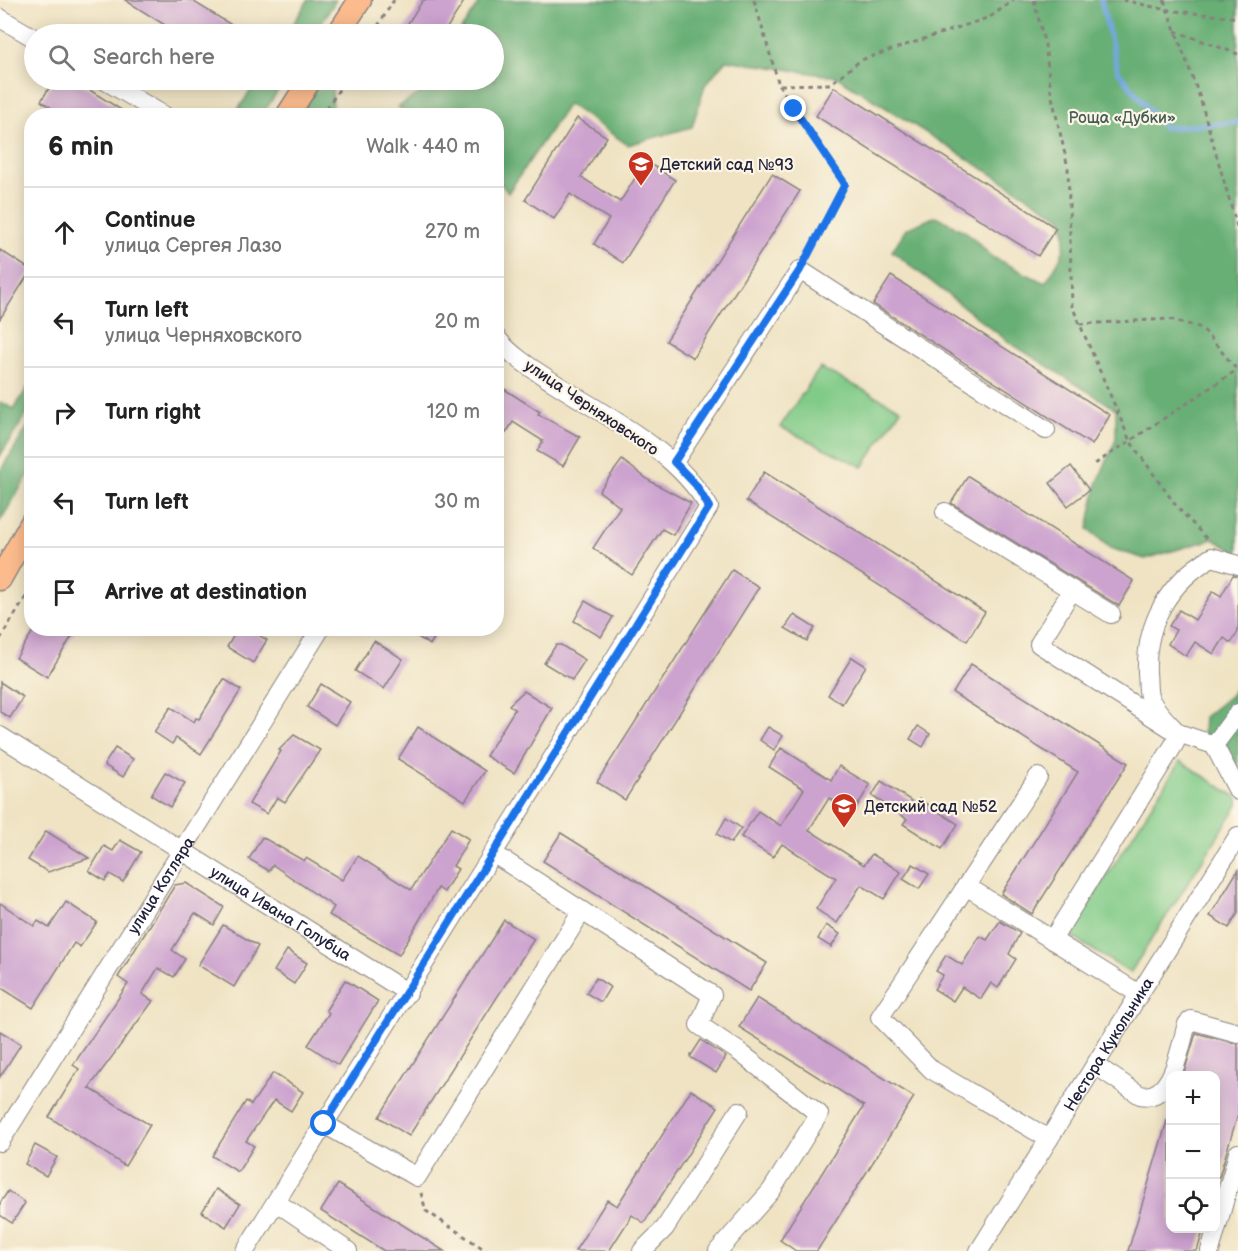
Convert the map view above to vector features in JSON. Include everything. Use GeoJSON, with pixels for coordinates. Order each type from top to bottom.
{"type":"FeatureCollection","features":[{"type":"Feature","properties":{"kind":"main road"},"geometry":{"type":"LineString","coordinates":[[344,24],[360,0]]}},
{"type":"Feature","properties":{"kind":"main road"},"geometry":{"type":"LineString","coordinates":[[292,108],[304,90]]}},
{"type":"Feature","properties":{"kind":"main road"},"geometry":{"type":"LineString","coordinates":[[0,579],[24,534]]}},
{"type":"Feature","properties":{"kind":"main road"},"geometry":{"type":"LineString","coordinates":[[0,564],[17,545]]}},
{"type":"Feature","properties":{"kind":"street"},"geometry":{"type":"LineString","coordinates":[[0,18],[24,32]]}},
{"type":"Feature","properties":{"kind":"street"},"geometry":{"type":"LineString","coordinates":[[121,90],[151,108]]}},
{"type":"Feature","properties":{"kind":"street"},"geometry":{"type":"LineString","coordinates":[[674,462],[800,270],[1046,430]]}},
{"type":"Feature","properties":{"kind":"street","name":"улица Черняховского"},"geometry":{"type":"LineString","coordinates":[[494,854],[709,507],[696,485],[674,462],[530,367],[504,347]]}},
{"type":"Feature","properties":{"kind":"street"},"geometry":{"type":"LineString","coordinates":[[945,512],[1111,614]]}},
{"type":"Feature","properties":{"kind":"street"},"geometry":{"type":"LineString","coordinates":[[1178,733],[1159,712],[1149,696],[1147,662],[1154,625],[1160,607],[1182,578],[1212,557],[1233,562]]}},
{"type":"Feature","properties":{"kind":"street"},"geometry":{"type":"LineString","coordinates":[[1072,590],[1039,644],[1178,733],[1214,746],[1238,791]]}},
{"type":"Feature","properties":{"kind":"street","name":"улица Котляра"},"geometry":{"type":"LineString","coordinates":[[0,1142],[316,636]]}},
{"type":"Feature","properties":{"kind":"street"},"geometry":{"type":"LineString","coordinates":[[1214,746],[1238,712]]}},
{"type":"Feature","properties":{"kind":"street"},"geometry":{"type":"LineString","coordinates":[[1052,940],[1175,744],[1178,733]]}},
{"type":"Feature","properties":{"kind":"street","name":"улица Ивана Голубца"},"geometry":{"type":"LineString","coordinates":[[0,736],[408,993]]}},
{"type":"Feature","properties":{"kind":"street"},"geometry":{"type":"LineString","coordinates":[[1038,777],[880,1017],[932,1070],[1049,1139]]}},
{"type":"Feature","properties":{"kind":"street","name":"Нестора Кукольника"},"geometry":{"type":"LineString","coordinates":[[979,1251],[1238,836]]}},
{"type":"Feature","properties":{"kind":"street"},"geometry":{"type":"LineString","coordinates":[[245,1251],[494,854],[712,994],[699,1025],[738,1051],[819,1114],[771,1191],[718,1251]]}},
{"type":"Feature","properties":{"kind":"street"},"geometry":{"type":"LineString","coordinates":[[966,886],[1139,994]]}},
{"type":"Feature","properties":{"kind":"street"},"geometry":{"type":"LineString","coordinates":[[324,1124],[417,1177],[582,911]]}},
{"type":"Feature","properties":{"kind":"street"},"geometry":{"type":"LineString","coordinates":[[1095,1065],[1140,1095],[1148,1097],[1157,1094],[1168,1082],[1187,1024],[1191,1020],[1238,1033]]}},
{"type":"Feature","properties":{"kind":"street"},"geometry":{"type":"LineString","coordinates":[[642,1251],[665,1228],[739,1111]]}},
{"type":"Feature","properties":{"kind":"street"},"geometry":{"type":"LineString","coordinates":[[1210,1251],[1238,1153]]}},
{"type":"Feature","properties":{"kind":"street"},"geometry":{"type":"LineString","coordinates":[[276,1202],[348,1251]]}},
{"type":"Feature","properties":{"kind":"path"},"geometry":{"type":"LineString","coordinates":[[379,24],[394,0]]}},
{"type":"Feature","properties":{"kind":"path"},"geometry":{"type":"LineString","coordinates":[[754,0],[779,85],[845,184],[800,270]]}},
{"type":"Feature","properties":{"kind":"path"},"geometry":{"type":"LineString","coordinates":[[779,85],[830,84],[861,60],[990,17],[1014,0]]}},
{"type":"Feature","properties":{"kind":"path"},"geometry":{"type":"LineString","coordinates":[[1034,0],[1046,45],[1051,92],[1068,168],[1072,306],[1130,441],[1177,507],[1233,562]]}},
{"type":"Feature","properties":{"kind":"path"},"geometry":{"type":"LineString","coordinates":[[1123,0],[1167,10],[1238,18]]}},
{"type":"Feature","properties":{"kind":"path"},"geometry":{"type":"LineString","coordinates":[[1164,0],[1200,98],[1238,230]]}},
{"type":"Feature","properties":{"kind":"path"},"geometry":{"type":"LineString","coordinates":[[1175,31],[1238,54]]}},
{"type":"Feature","properties":{"kind":"path"},"geometry":{"type":"LineString","coordinates":[[327,108],[339,90]]}},
{"type":"Feature","properties":{"kind":"path"},"geometry":{"type":"LineString","coordinates":[[1080,324],[1169,319],[1202,328],[1238,370],[1095,464]]}},
{"type":"Feature","properties":{"kind":"path"},"geometry":{"type":"LineString","coordinates":[[0,639],[24,600]]}},
{"type":"Feature","properties":{"kind":"path"},"geometry":{"type":"LineString","coordinates":[[417,1177],[426,1211],[487,1251]]}},
{"type":"Feature","properties":{"kind":"green space"},"geometry":{"type":"Polygon","coordinates":[[[308,0],[336,0],[320,24],[293,24],[308,0]]]}},
{"type":"Feature","properties":{"kind":"green space","name":"Роща «Дубки»"},"geometry":{"type":"Polygon","coordinates":[[[481,0],[1238,0],[1238,553],[1213,539],[1145,559],[1110,548],[1088,529],[1097,484],[1116,439],[1116,409],[1010,343],[892,251],[906,229],[936,216],[968,233],[992,257],[1045,283],[1056,267],[1064,245],[1062,218],[837,77],[726,60],[705,85],[692,127],[628,145],[568,104],[508,193],[504,188],[504,108],[398,107],[422,90],[504,90],[504,24],[465,24],[481,0]]]}},
{"type":"Feature","properties":{"kind":"green space"},"geometry":{"type":"Polygon","coordinates":[[[251,90],[278,90],[267,108],[239,108],[251,90]]]}},
{"type":"Feature","properties":{"kind":"green space"},"geometry":{"type":"Polygon","coordinates":[[[315,90],[332,90],[333,108],[304,108],[315,90]]]}},
{"type":"Feature","properties":{"kind":"green space"},"geometry":{"type":"Polygon","coordinates":[[[820,368],[901,409],[863,467],[780,427],[820,368]]]}},
{"type":"Feature","properties":{"kind":"green space"},"geometry":{"type":"Polygon","coordinates":[[[24,393],[24,418],[0,456],[0,402],[14,409],[24,393]]]}},
{"type":"Feature","properties":{"kind":"green space"},"geometry":{"type":"Polygon","coordinates":[[[24,433],[24,482],[0,521],[0,471],[24,433]]]}},
{"type":"Feature","properties":{"kind":"green space"},"geometry":{"type":"Polygon","coordinates":[[[1238,682],[1238,769],[1203,733],[1204,717],[1231,695],[1238,682]]]}},
{"type":"Feature","properties":{"kind":"green space"},"geometry":{"type":"Polygon","coordinates":[[[1180,761],[1238,798],[1238,805],[1130,973],[1069,935],[1180,761]]]}},
{"type":"Feature","properties":{"kind":"building"},"geometry":{"type":"Polygon","coordinates":[[[125,0],[191,0],[230,24],[163,24],[125,0]]]}},
{"type":"Feature","properties":{"kind":"building"},"geometry":{"type":"Polygon","coordinates":[[[423,0],[465,0],[449,24],[407,24],[423,0]]]}},
{"type":"Feature","properties":{"kind":"building"},"geometry":{"type":"Polygon","coordinates":[[[834,87],[1056,228],[1038,256],[816,116],[834,87]]]}},
{"type":"Feature","properties":{"kind":"building"},"geometry":{"type":"Polygon","coordinates":[[[48,90],[90,90],[118,108],[52,108],[41,101],[48,90]]]}},
{"type":"Feature","properties":{"kind":"building"},"geometry":{"type":"Polygon","coordinates":[[[577,118],[607,137],[581,177],[620,202],[646,161],[675,180],[623,263],[594,244],[609,219],[570,194],[554,219],[525,200],[577,118]]]}},
{"type":"Feature","properties":{"kind":"building"},"geometry":{"type":"Polygon","coordinates":[[[772,174],[800,191],[693,358],[666,341],[772,174]]]}},
{"type":"Feature","properties":{"kind":"building"},"geometry":{"type":"Polygon","coordinates":[[[0,250],[24,265],[24,281],[0,319],[0,250]]]}},
{"type":"Feature","properties":{"kind":"building"},"geometry":{"type":"Polygon","coordinates":[[[891,276],[1110,415],[1092,445],[873,304],[891,276]]]}},
{"type":"Feature","properties":{"kind":"building"},"geometry":{"type":"Polygon","coordinates":[[[504,389],[540,412],[538,414],[580,437],[563,466],[537,451],[543,441],[513,422],[506,433],[504,432],[504,389]]]}},
{"type":"Feature","properties":{"kind":"building"},"geometry":{"type":"Polygon","coordinates":[[[622,460],[650,481],[691,503],[673,535],[662,529],[632,575],[593,548],[620,507],[599,491],[622,460]]]}},
{"type":"Feature","properties":{"kind":"building"},"geometry":{"type":"Polygon","coordinates":[[[1071,466],[1089,490],[1068,506],[1050,483],[1071,466]]]}},
{"type":"Feature","properties":{"kind":"building"},"geometry":{"type":"Polygon","coordinates":[[[764,472],[985,612],[967,641],[746,501],[764,472]]]}},
{"type":"Feature","properties":{"kind":"building"},"geometry":{"type":"Polygon","coordinates":[[[968,476],[1134,581],[1119,606],[951,503],[968,476]]]}},
{"type":"Feature","properties":{"kind":"building"},"geometry":{"type":"Polygon","coordinates":[[[732,570],[759,587],[625,800],[597,782],[732,570]]]}},
{"type":"Feature","properties":{"kind":"building"},"geometry":{"type":"Polygon","coordinates":[[[1233,575],[1238,576],[1238,632],[1231,643],[1224,638],[1214,654],[1195,642],[1186,656],[1168,644],[1176,630],[1169,626],[1179,610],[1195,620],[1213,591],[1221,596],[1233,575]]]}},
{"type":"Feature","properties":{"kind":"building"},"geometry":{"type":"Polygon","coordinates":[[[585,601],[613,617],[601,637],[574,621],[585,601]]]}},
{"type":"Feature","properties":{"kind":"building"},"geometry":{"type":"Polygon","coordinates":[[[794,615],[815,628],[807,641],[785,628],[794,615]]]}},
{"type":"Feature","properties":{"kind":"building"},"geometry":{"type":"Polygon","coordinates":[[[30,636],[72,636],[47,677],[16,658],[30,636]]]}},
{"type":"Feature","properties":{"kind":"building"},"geometry":{"type":"Polygon","coordinates":[[[233,636],[260,636],[267,640],[253,663],[227,647],[233,636]]]}},
{"type":"Feature","properties":{"kind":"building"},"geometry":{"type":"Polygon","coordinates":[[[416,636],[435,636],[430,645],[416,636]]]}},
{"type":"Feature","properties":{"kind":"building"},"geometry":{"type":"Polygon","coordinates":[[[374,641],[403,659],[384,689],[355,671],[374,641]]]}},
{"type":"Feature","properties":{"kind":"building"},"geometry":{"type":"Polygon","coordinates":[[[556,645],[561,645],[585,660],[572,680],[544,663],[556,645]]]}},
{"type":"Feature","properties":{"kind":"building"},"geometry":{"type":"Polygon","coordinates":[[[852,657],[866,666],[842,704],[828,695],[852,657]]]}},
{"type":"Feature","properties":{"kind":"building"},"geometry":{"type":"Polygon","coordinates":[[[971,664],[1128,763],[1032,914],[1001,894],[1078,772],[953,693],[971,664]]]}},
{"type":"Feature","properties":{"kind":"building"},"geometry":{"type":"Polygon","coordinates":[[[224,679],[241,690],[201,754],[176,738],[172,744],[154,732],[171,707],[194,722],[196,718],[199,719],[224,679]]]}},
{"type":"Feature","properties":{"kind":"building"},"geometry":{"type":"Polygon","coordinates":[[[0,682],[23,697],[10,718],[0,712],[0,682]]]}},
{"type":"Feature","properties":{"kind":"building"},"geometry":{"type":"Polygon","coordinates":[[[321,684],[350,702],[335,725],[307,707],[321,684]]]}},
{"type":"Feature","properties":{"kind":"building"},"geometry":{"type":"Polygon","coordinates":[[[524,691],[552,708],[514,773],[486,756],[515,709],[509,705],[524,691]]]}},
{"type":"Feature","properties":{"kind":"building"},"geometry":{"type":"Polygon","coordinates":[[[918,726],[930,734],[923,747],[910,739],[918,726]]]}},
{"type":"Feature","properties":{"kind":"building"},"geometry":{"type":"Polygon","coordinates":[[[418,727],[485,771],[465,801],[398,759],[418,727]]]}},
{"type":"Feature","properties":{"kind":"building"},"geometry":{"type":"Polygon","coordinates":[[[768,727],[783,736],[774,750],[760,740],[768,727]]]}},
{"type":"Feature","properties":{"kind":"building"},"geometry":{"type":"Polygon","coordinates":[[[294,735],[320,750],[285,802],[277,797],[267,814],[249,804],[281,751],[279,750],[294,735]]]}},
{"type":"Feature","properties":{"kind":"building"},"geometry":{"type":"Polygon","coordinates":[[[115,748],[133,759],[123,777],[104,765],[115,748]]]}},
{"type":"Feature","properties":{"kind":"building"},"geometry":{"type":"Polygon","coordinates":[[[781,748],[831,780],[839,766],[870,785],[853,813],[829,798],[809,830],[864,865],[872,854],[901,872],[884,899],[861,885],[837,923],[816,909],[836,878],[782,844],[773,857],[741,837],[758,811],[781,826],[804,789],[769,767],[781,748]]]}},
{"type":"Feature","properties":{"kind":"building"},"geometry":{"type":"Polygon","coordinates":[[[165,772],[185,783],[170,807],[151,795],[165,772]]]}},
{"type":"Feature","properties":{"kind":"building"},"geometry":{"type":"Polygon","coordinates":[[[881,781],[916,804],[919,799],[958,824],[942,849],[903,824],[907,819],[872,796],[881,781]]]}},
{"type":"Feature","properties":{"kind":"building"},"geometry":{"type":"Polygon","coordinates":[[[726,818],[741,828],[731,843],[717,834],[726,818]]]}},
{"type":"Feature","properties":{"kind":"building"},"geometry":{"type":"Polygon","coordinates":[[[451,828],[469,839],[453,866],[458,869],[444,892],[438,888],[399,955],[329,915],[334,907],[273,865],[269,871],[249,859],[262,837],[304,861],[306,858],[342,880],[358,856],[411,890],[451,828]]]}},
{"type":"Feature","properties":{"kind":"building"},"geometry":{"type":"Polygon","coordinates":[[[46,831],[89,858],[48,872],[28,860],[46,831]]]}},
{"type":"Feature","properties":{"kind":"building"},"geometry":{"type":"Polygon","coordinates":[[[561,833],[767,963],[749,991],[543,861],[561,833]]]}},
{"type":"Feature","properties":{"kind":"building"},"geometry":{"type":"Polygon","coordinates":[[[120,840],[141,852],[123,882],[110,874],[105,881],[89,871],[104,846],[113,851],[120,840]]]}},
{"type":"Feature","properties":{"kind":"building"},"geometry":{"type":"Polygon","coordinates":[[[913,864],[929,874],[919,889],[903,879],[913,864]]]}},
{"type":"Feature","properties":{"kind":"building"},"geometry":{"type":"Polygon","coordinates":[[[1238,870],[1238,913],[1229,928],[1210,916],[1238,870]]]}},
{"type":"Feature","properties":{"kind":"building"},"geometry":{"type":"Polygon","coordinates":[[[186,883],[224,907],[214,925],[195,913],[172,950],[185,959],[174,977],[158,968],[142,994],[153,1001],[89,1088],[150,1125],[125,1166],[49,1117],[79,1069],[73,1065],[128,984],[118,977],[175,885],[186,883]]]}},
{"type":"Feature","properties":{"kind":"building"},"geometry":{"type":"Polygon","coordinates":[[[66,902],[97,922],[80,947],[74,943],[33,1008],[0,987],[0,903],[34,926],[38,921],[49,928],[66,902]]]}},
{"type":"Feature","properties":{"kind":"building"},"geometry":{"type":"Polygon","coordinates":[[[504,920],[534,939],[409,1136],[379,1117],[504,920]]]}},
{"type":"Feature","properties":{"kind":"building"},"geometry":{"type":"Polygon","coordinates":[[[1000,921],[1020,933],[1009,954],[1016,959],[998,988],[991,983],[981,999],[962,987],[953,1001],[934,989],[943,975],[936,971],[946,955],[962,965],[980,936],[987,940],[1000,921]]]}},
{"type":"Feature","properties":{"kind":"building"},"geometry":{"type":"Polygon","coordinates":[[[223,925],[258,946],[234,987],[198,965],[223,925]]]}},
{"type":"Feature","properties":{"kind":"building"},"geometry":{"type":"Polygon","coordinates":[[[826,925],[840,934],[831,947],[818,939],[826,925]]]}},
{"type":"Feature","properties":{"kind":"building"},"geometry":{"type":"Polygon","coordinates":[[[287,950],[307,963],[294,984],[274,971],[287,950]]]}},
{"type":"Feature","properties":{"kind":"building"},"geometry":{"type":"Polygon","coordinates":[[[596,978],[610,987],[601,1002],[586,993],[596,978]]]}},
{"type":"Feature","properties":{"kind":"building"},"geometry":{"type":"Polygon","coordinates":[[[345,980],[378,1001],[338,1065],[308,1045],[329,1013],[326,1010],[345,980]]]}},
{"type":"Feature","properties":{"kind":"building"},"geometry":{"type":"Polygon","coordinates":[[[757,998],[914,1097],[817,1251],[796,1251],[780,1240],[864,1106],[739,1027],[757,998]]]}},
{"type":"Feature","properties":{"kind":"building"},"geometry":{"type":"Polygon","coordinates":[[[0,1031],[21,1044],[0,1077],[0,1031]]]}},
{"type":"Feature","properties":{"kind":"building"},"geometry":{"type":"Polygon","coordinates":[[[1196,1033],[1238,1044],[1238,1114],[1220,1174],[1220,1071],[1185,1071],[1196,1033]]]}},
{"type":"Feature","properties":{"kind":"building"},"geometry":{"type":"Polygon","coordinates":[[[701,1040],[726,1057],[716,1073],[690,1057],[701,1040]]]}},
{"type":"Feature","properties":{"kind":"building"},"geometry":{"type":"Polygon","coordinates":[[[273,1073],[303,1092],[291,1111],[274,1100],[246,1141],[254,1146],[238,1172],[212,1156],[246,1101],[251,1105],[273,1073]]]}},
{"type":"Feature","properties":{"kind":"building"},"geometry":{"type":"Polygon","coordinates":[[[691,1090],[718,1107],[644,1223],[632,1215],[609,1251],[575,1251],[607,1200],[617,1206],[691,1090]]]}},
{"type":"Feature","properties":{"kind":"building"},"geometry":{"type":"Polygon","coordinates":[[[1166,1124],[1166,1233],[1202,1233],[1197,1251],[1128,1251],[1166,1124]]]}},
{"type":"Feature","properties":{"kind":"building"},"geometry":{"type":"Polygon","coordinates":[[[35,1145],[57,1157],[46,1176],[25,1164],[35,1145]]]}},
{"type":"Feature","properties":{"kind":"building"},"geometry":{"type":"Polygon","coordinates":[[[338,1184],[444,1251],[384,1251],[321,1211],[338,1184]]]}},
{"type":"Feature","properties":{"kind":"building"},"geometry":{"type":"Polygon","coordinates":[[[216,1189],[240,1204],[226,1227],[202,1212],[216,1189]]]}},
{"type":"Feature","properties":{"kind":"building"},"geometry":{"type":"Polygon","coordinates":[[[8,1191],[25,1203],[12,1223],[0,1215],[0,1203],[8,1191]]]}},
{"type":"Feature","properties":{"kind":"waterway"},"geometry":{"type":"LineString","coordinates":[[1101,0],[1118,71],[1164,128],[1238,122]]}},
{"type":"Feature","properties":{"kind":"place","name":"Детский сад №93"},"geometry":{"type":"Point","coordinates":[641,187]}},
{"type":"Feature","properties":{"kind":"place","name":"Детский сад №52"},"geometry":{"type":"Point","coordinates":[844,829]}},
{"type":"Feature","properties":{"kind":"route"},"geometry":{"type":"LineString","coordinates":[[324,1124],[408,993],[709,507],[696,485],[674,462],[800,270],[845,184],[794,109]]}}]}
